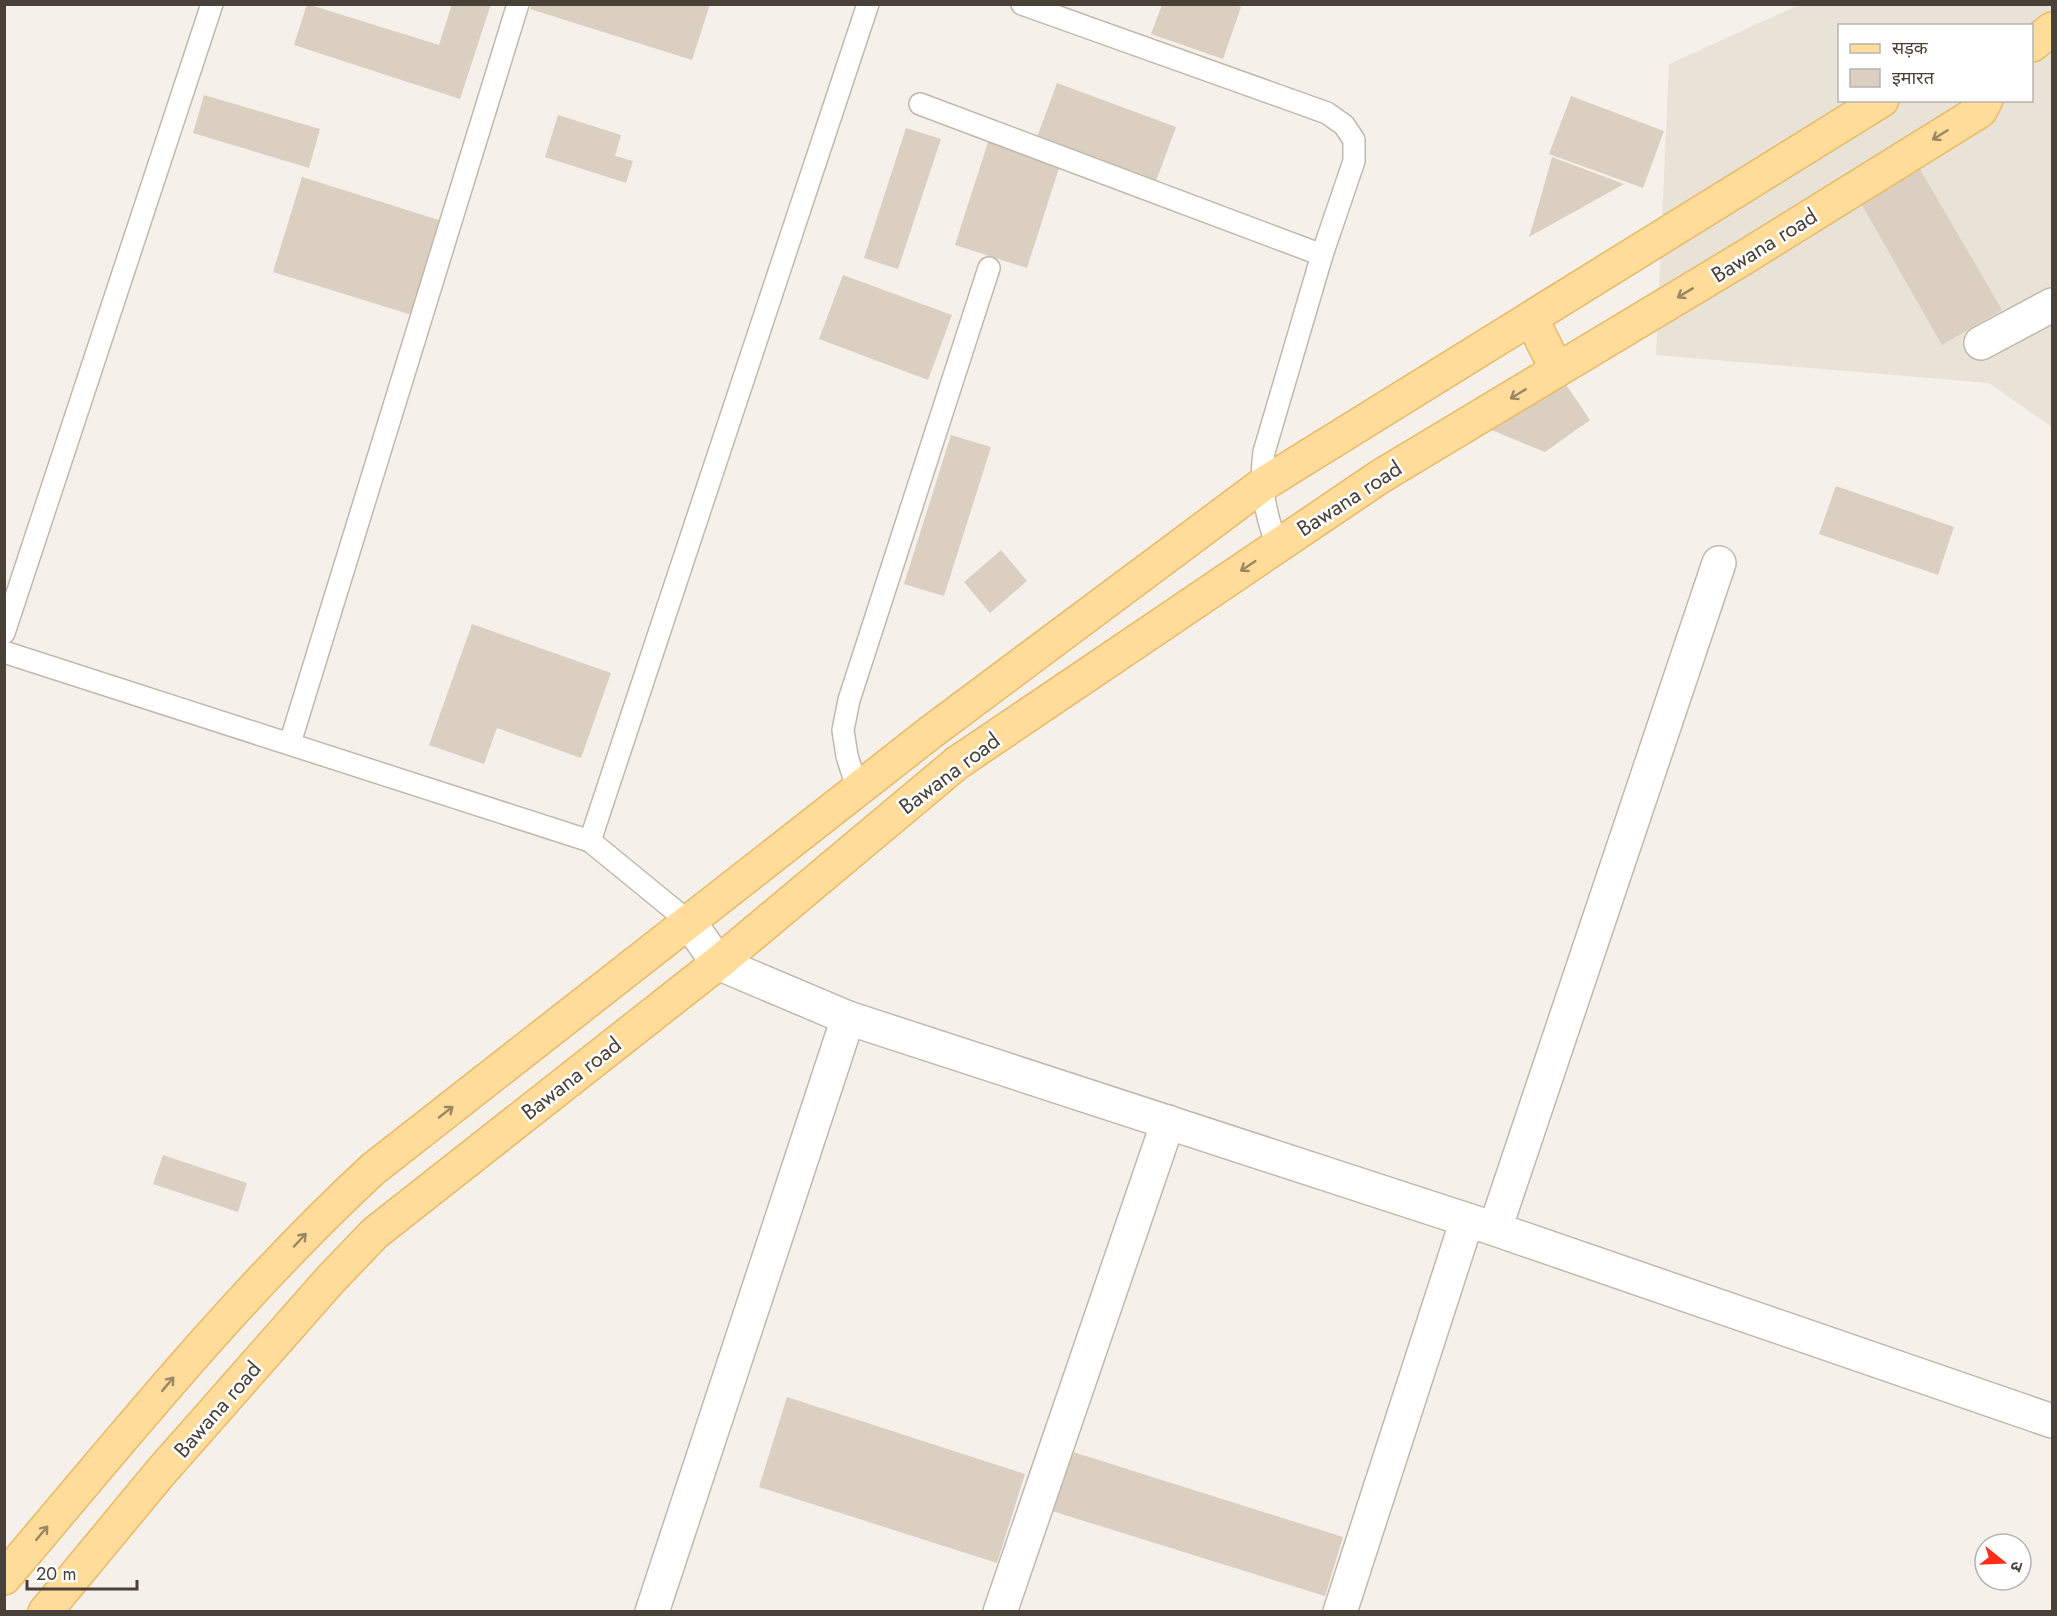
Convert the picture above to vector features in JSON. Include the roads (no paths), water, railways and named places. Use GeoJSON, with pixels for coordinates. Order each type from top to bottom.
{"type":"FeatureCollection","features":[{"type":"Feature","properties":{"kind":"main road"},"geometry":{"type":"LineString","coordinates":[[2033,43],[2052,29]]}},
{"type":"Feature","properties":{"kind":"main road","name":"Bawana road"},"geometry":{"type":"LineString","coordinates":[[4,1578],[197,1350],[329,1210],[373,1169],[858,790],[1262,485],[1878,102]]}},
{"type":"Feature","properties":{"kind":"main road","name":"Bawana road"},"geometry":{"type":"LineString","coordinates":[[45,1611],[168,1464],[330,1280],[375,1233],[718,963],[957,763],[1381,476],[1980,111],[1985,102]]}},
{"type":"Feature","properties":{"kind":"main road"},"geometry":{"type":"LineString","coordinates":[[1531,318],[1557,370]]}},
{"type":"Feature","properties":{"kind":"street"},"geometry":{"type":"LineString","coordinates":[[1981,344],[2052,305]]}},
{"type":"Feature","properties":{"kind":"street"},"geometry":{"type":"LineString","coordinates":[[1340,1611],[1719,563]]}},
{"type":"Feature","properties":{"kind":"street"},"geometry":{"type":"LineString","coordinates":[[689,922],[718,963],[848,1018],[1481,1225],[2052,1421]]}},
{"type":"Feature","properties":{"kind":"street"},"geometry":{"type":"LineString","coordinates":[[652,1611],[848,1018]]}},
{"type":"Feature","properties":{"kind":"street"},"geometry":{"type":"LineString","coordinates":[[1000,1611],[1168,1122]]}},
{"type":"Feature","properties":{"kind":"lane"},"geometry":{"type":"LineString","coordinates":[[4,633],[212,4]]}},
{"type":"Feature","properties":{"kind":"lane"},"geometry":{"type":"LineString","coordinates":[[290,743],[518,4]]}},
{"type":"Feature","properties":{"kind":"lane"},"geometry":{"type":"LineString","coordinates":[[590,841],[867,4]]}},
{"type":"Feature","properties":{"kind":"lane"},"geometry":{"type":"LineString","coordinates":[[1022,4],[1327,113],[1344,125],[1354,140],[1354,161],[1322,255],[1264,452],[1262,485],[1264,507],[1277,546]]}},
{"type":"Feature","properties":{"kind":"lane"},"geometry":{"type":"LineString","coordinates":[[920,104],[1322,255]]}},
{"type":"Feature","properties":{"kind":"lane"},"geometry":{"type":"LineString","coordinates":[[858,790],[847,756],[843,730],[849,700],[989,268]]}},
{"type":"Feature","properties":{"kind":"lane"},"geometry":{"type":"LineString","coordinates":[[4,652],[590,841],[689,922]]}}]}
